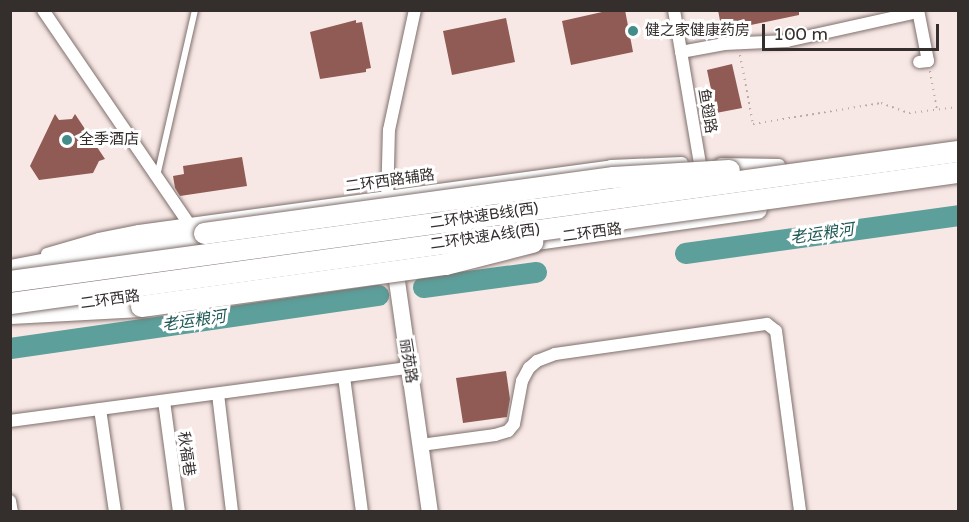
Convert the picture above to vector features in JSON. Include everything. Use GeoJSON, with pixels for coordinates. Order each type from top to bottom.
{"type":"FeatureCollection","features":[{"type":"Feature","properties":{"kind":"highway","name":"二环快速B线(西)"},"geometry":{"type":"LineString","coordinates":[[10,281],[958,151]]}},
{"type":"Feature","properties":{"kind":"highway"},"geometry":{"type":"LineString","coordinates":[[10,270],[197,229],[625,175],[819,170]]}},
{"type":"Feature","properties":{"kind":"highway","name":"二环快速A线(西)"},"geometry":{"type":"LineString","coordinates":[[10,303],[702,213],[958,172]]}},
{"type":"Feature","properties":{"kind":"highway"},"geometry":{"type":"LineString","coordinates":[[10,313],[141,306],[445,264],[582,230],[702,213]]}},
{"type":"Feature","properties":{"kind":"main road"},"geometry":{"type":"LineString","coordinates":[[10,270],[388,209],[702,169],[779,165],[958,145]]}},
{"type":"Feature","properties":{"kind":"main road","name":"二环西路"},"geometry":{"type":"LineString","coordinates":[[10,313],[394,260],[958,177]]}},
{"type":"Feature","properties":{"kind":"street"},"geometry":{"type":"LineString","coordinates":[[43,10],[157,176],[197,229]]}},
{"type":"Feature","properties":{"kind":"street"},"geometry":{"type":"LineString","coordinates":[[388,209],[389,130],[415,10]]}},
{"type":"Feature","properties":{"kind":"street","name":"鱼翅路"},"geometry":{"type":"LineString","coordinates":[[674,10],[702,169],[702,213]]}},
{"type":"Feature","properties":{"kind":"street"},"geometry":{"type":"LineString","coordinates":[[681,52],[738,44],[787,41],[918,11],[923,62]]}},
{"type":"Feature","properties":{"kind":"street","name":"二环西路辅路"},"geometry":{"type":"LineString","coordinates":[[197,229],[388,209]]}},
{"type":"Feature","properties":{"kind":"street","name":"丽苑路"},"geometry":{"type":"LineString","coordinates":[[388,209],[430,512]]}},
{"type":"Feature","properties":{"kind":"street"},"geometry":{"type":"LineString","coordinates":[[421,445],[495,435],[508,431],[514,424],[522,381],[529,368],[537,361],[555,354],[754,324],[767,324],[776,331],[800,512]]}},
{"type":"Feature","properties":{"kind":"street"},"geometry":{"type":"LineString","coordinates":[[10,421],[409,368]]}},
{"type":"Feature","properties":{"kind":"street"},"geometry":{"type":"LineString","coordinates":[[344,377],[362,512]]}},
{"type":"Feature","properties":{"kind":"street"},"geometry":{"type":"LineString","coordinates":[[218,394],[232,512]]}},
{"type":"Feature","properties":{"kind":"street","name":"秋福巷"},"geometry":{"type":"LineString","coordinates":[[164,401],[179,512]]}},
{"type":"Feature","properties":{"kind":"street"},"geometry":{"type":"LineString","coordinates":[[100,409],[115,512]]}},
{"type":"Feature","properties":{"kind":"street"},"geometry":{"type":"LineString","coordinates":[[10,501],[12,512]]}},
{"type":"Feature","properties":{"kind":"lane"},"geometry":{"type":"LineString","coordinates":[[157,176],[195,10]]}},
{"type":"Feature","properties":{"kind":"path"},"geometry":{"type":"LineString","coordinates":[[738,44],[753,124],[881,103],[909,112],[958,107]]}},
{"type":"Feature","properties":{"kind":"path"},"geometry":{"type":"LineString","coordinates":[[923,62],[938,109]]}},
{"type":"Feature","properties":{"kind":"building"},"geometry":{"type":"Polygon","coordinates":[[[611,10],[625,10],[633,52],[571,65],[562,21],[611,10]]]}},
{"type":"Feature","properties":{"kind":"building"},"geometry":{"type":"Polygon","coordinates":[[[718,10],[799,10],[799,15],[722,31],[718,10]]]}},
{"type":"Feature","properties":{"kind":"building"},"geometry":{"type":"Polygon","coordinates":[[[506,18],[515,62],[452,75],[443,31],[506,18]]]}},
{"type":"Feature","properties":{"kind":"building"},"geometry":{"type":"Polygon","coordinates":[[[356,20],[356,23],[362,22],[371,68],[366,69],[366,72],[320,79],[310,32],[356,20]]]}},
{"type":"Feature","properties":{"kind":"building"},"geometry":{"type":"Polygon","coordinates":[[[732,64],[742,108],[716,113],[707,70],[732,64]]]}},
{"type":"Feature","properties":{"kind":"building","name":"全季酒店"},"geometry":{"type":"Polygon","coordinates":[[[55,114],[59,120],[72,119],[75,114],[105,159],[99,161],[93,173],[39,180],[30,166],[55,114]]]}},
{"type":"Feature","properties":{"kind":"building"},"geometry":{"type":"Polygon","coordinates":[[[242,157],[247,186],[180,196],[175,188],[173,176],[184,174],[183,166],[242,157]]]}},
{"type":"Feature","properties":{"kind":"building"},"geometry":{"type":"Polygon","coordinates":[[[506,371],[510,399],[507,417],[463,423],[456,378],[506,371]]]}},
{"type":"Feature","properties":{"kind":"waterway","name":"老运粮河"},"geometry":{"type":"LineString","coordinates":[[685,253],[958,215]]}},
{"type":"Feature","properties":{"kind":"waterway","name":"老运粮河"},"geometry":{"type":"LineString","coordinates":[[423,287],[536,272]]}},
{"type":"Feature","properties":{"kind":"waterway","name":"老运粮河"},"geometry":{"type":"LineString","coordinates":[[10,348],[378,295]]}},
{"type":"Feature","properties":{"kind":"place","name":"健之家健康药房"},"geometry":{"type":"Point","coordinates":[633,31]}},
{"type":"Feature","properties":{"kind":"place","name":"全季酒店"},"geometry":{"type":"Point","coordinates":[67,140]}}]}
